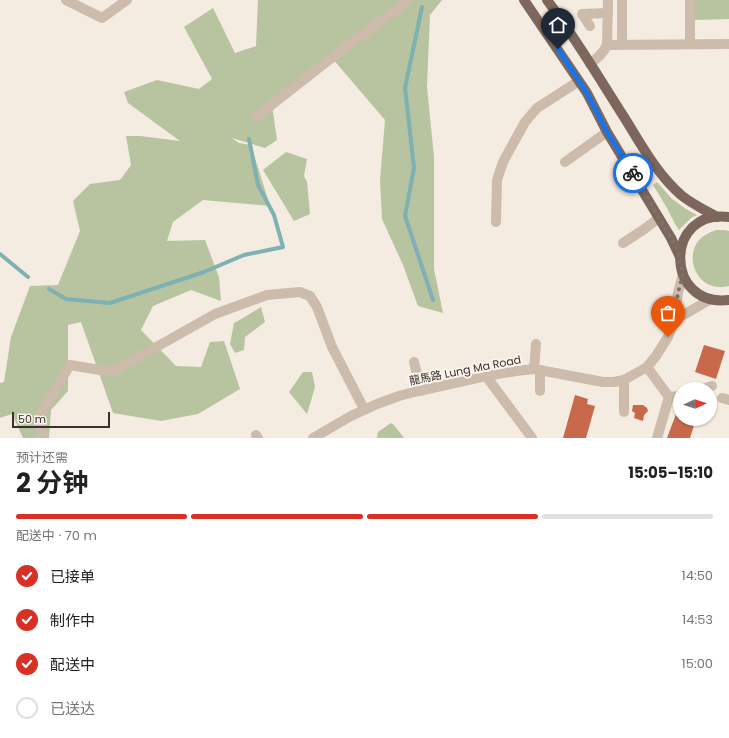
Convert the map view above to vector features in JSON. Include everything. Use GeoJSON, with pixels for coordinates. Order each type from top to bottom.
{"type":"FeatureCollection","features":[{"type":"Feature","properties":{"kind":"main road"},"geometry":{"type":"LineString","coordinates":[[524,0],[587,93],[607,132],[671,238],[680,257]]}},
{"type":"Feature","properties":{"kind":"main road"},"geometry":{"type":"LineString","coordinates":[[547,0],[590,64],[646,154],[662,175],[681,195],[695,205],[717,217]]}},
{"type":"Feature","properties":{"kind":"main road"},"geometry":{"type":"LineString","coordinates":[[729,217],[708,218],[700,222],[689,232],[682,243],[680,257],[680,264],[683,274],[693,289],[711,299],[729,300]]}},
{"type":"Feature","properties":{"kind":"street"},"geometry":{"type":"LineString","coordinates":[[66,0],[102,18],[127,0]]}},
{"type":"Feature","properties":{"kind":"street"},"geometry":{"type":"LineString","coordinates":[[256,117],[407,0]]}},
{"type":"Feature","properties":{"kind":"street"},"geometry":{"type":"LineString","coordinates":[[590,64],[600,56],[607,45],[608,0]]}},
{"type":"Feature","properties":{"kind":"street"},"geometry":{"type":"LineString","coordinates":[[622,0],[622,45]]}},
{"type":"Feature","properties":{"kind":"street"},"geometry":{"type":"LineString","coordinates":[[690,0],[690,44]]}},
{"type":"Feature","properties":{"kind":"street"},"geometry":{"type":"LineString","coordinates":[[590,26],[580,11],[608,13]]}},
{"type":"Feature","properties":{"kind":"street"},"geometry":{"type":"LineString","coordinates":[[607,45],[729,44]]}},
{"type":"Feature","properties":{"kind":"street"},"geometry":{"type":"LineString","coordinates":[[496,222],[497,180],[502,162],[525,122],[537,108],[579,81]]}},
{"type":"Feature","properties":{"kind":"street"},"geometry":{"type":"LineString","coordinates":[[565,162],[607,132]]}},
{"type":"Feature","properties":{"kind":"street"},"geometry":{"type":"LineString","coordinates":[[623,243],[659,218]]}},
{"type":"Feature","properties":{"kind":"street","name":"龍馬路 Lung Ma Road"},"geometry":{"type":"LineString","coordinates":[[314,438],[327,435],[364,409],[399,396],[486,376],[516,371],[537,370],[603,382],[624,380],[647,366],[656,356],[668,337],[674,322],[678,293],[683,274]]}},
{"type":"Feature","properties":{"kind":"street"},"geometry":{"type":"LineString","coordinates":[[44,438],[37,420],[70,365],[112,372],[215,314],[267,295],[300,292],[310,296],[317,307],[332,347],[364,409]]}},
{"type":"Feature","properties":{"kind":"street"},"geometry":{"type":"LineString","coordinates":[[674,322],[711,299]]}},
{"type":"Feature","properties":{"kind":"street"},"geometry":{"type":"LineString","coordinates":[[536,344],[537,370],[540,391]]}},
{"type":"Feature","properties":{"kind":"street"},"geometry":{"type":"LineString","coordinates":[[414,362],[421,391]]}},
{"type":"Feature","properties":{"kind":"street"},"geometry":{"type":"LineString","coordinates":[[647,366],[669,397]]}},
{"type":"Feature","properties":{"kind":"street"},"geometry":{"type":"LineString","coordinates":[[486,376],[532,438]]}},
{"type":"Feature","properties":{"kind":"street"},"geometry":{"type":"LineString","coordinates":[[624,380],[624,412]]}},
{"type":"Feature","properties":{"kind":"street"},"geometry":{"type":"LineString","coordinates":[[669,397],[673,397]]}},
{"type":"Feature","properties":{"kind":"street"},"geometry":{"type":"LineString","coordinates":[[658,438],[669,397]]}},
{"type":"Feature","properties":{"kind":"green space"},"geometry":{"type":"Polygon","coordinates":[[[258,0],[442,0],[430,15],[427,87],[434,157],[434,269],[443,313],[418,306],[403,265],[382,219],[380,180],[385,120],[332,58],[272,105],[277,140],[265,148],[232,138],[239,143],[251,145],[270,206],[203,200],[173,222],[167,241],[205,240],[219,277],[221,301],[191,290],[153,306],[141,330],[176,366],[201,367],[210,342],[224,341],[240,389],[198,414],[161,421],[113,413],[81,322],[68,325],[68,391],[51,410],[49,438],[23,438],[12,414],[0,418],[0,383],[4,382],[11,337],[30,286],[58,285],[80,231],[73,201],[90,184],[120,180],[131,165],[126,136],[140,136],[180,141],[128,103],[124,92],[157,80],[199,89],[212,79],[184,27],[213,8],[235,53],[256,46],[258,0]]]}},
{"type":"Feature","properties":{"kind":"green space"},"geometry":{"type":"Polygon","coordinates":[[[694,0],[729,0],[729,19],[695,20],[694,0]]]}},
{"type":"Feature","properties":{"kind":"green space"},"geometry":{"type":"Polygon","coordinates":[[[286,152],[307,159],[304,176],[307,182],[310,214],[294,221],[263,170],[286,152]]]}},
{"type":"Feature","properties":{"kind":"green space"},"geometry":{"type":"Polygon","coordinates":[[[657,182],[671,198],[697,215],[691,218],[679,230],[653,185],[657,182]]]}},
{"type":"Feature","properties":{"kind":"green space"},"geometry":{"type":"Polygon","coordinates":[[[716,230],[729,231],[729,286],[717,287],[706,283],[701,279],[694,267],[693,253],[695,246],[699,240],[716,230]]]}},
{"type":"Feature","properties":{"kind":"green space"},"geometry":{"type":"Polygon","coordinates":[[[261,307],[265,322],[245,337],[244,350],[235,353],[230,344],[234,323],[261,307]]]}},
{"type":"Feature","properties":{"kind":"green space"},"geometry":{"type":"Polygon","coordinates":[[[303,372],[312,372],[315,387],[307,414],[289,392],[303,372]]]}},
{"type":"Feature","properties":{"kind":"green space"},"geometry":{"type":"Polygon","coordinates":[[[391,423],[404,438],[377,438],[378,432],[391,423]]]}},
{"type":"Feature","properties":{"kind":"building"},"geometry":{"type":"Polygon","coordinates":[[[704,345],[725,351],[716,379],[695,372],[704,345]]]}},
{"type":"Feature","properties":{"kind":"building"},"geometry":{"type":"Polygon","coordinates":[[[575,395],[588,399],[587,404],[595,406],[586,438],[563,438],[575,395]]]}},
{"type":"Feature","properties":{"kind":"building"},"geometry":{"type":"Polygon","coordinates":[[[633,405],[643,405],[647,408],[648,411],[644,415],[643,421],[634,418],[635,413],[632,411],[633,405]]]}},
{"type":"Feature","properties":{"kind":"building"},"geometry":{"type":"Polygon","coordinates":[[[673,422],[673,426],[694,426],[690,438],[667,438],[673,422]]]}},
{"type":"Feature","properties":{"kind":"waterway"},"geometry":{"type":"LineString","coordinates":[[422,7],[405,88],[414,168],[405,216],[433,300]]}},
{"type":"Feature","properties":{"kind":"waterway"},"geometry":{"type":"LineString","coordinates":[[49,289],[66,299],[110,303],[204,272],[244,255],[283,247],[274,215],[258,185],[249,139]]}},
{"type":"Feature","properties":{"kind":"waterway"},"geometry":{"type":"LineString","coordinates":[[0,254],[28,277]]}},
{"type":"Feature","properties":{"kind":"way so far"},"geometry":{"type":"LineString","coordinates":[[633,173],[671,238],[680,257],[680,264],[683,274],[674,314],[674,322],[668,337]]}},
{"type":"Feature","properties":{"kind":"route"},"geometry":{"type":"LineString","coordinates":[[558,49],[587,93],[607,132],[633,173]]}}]}
